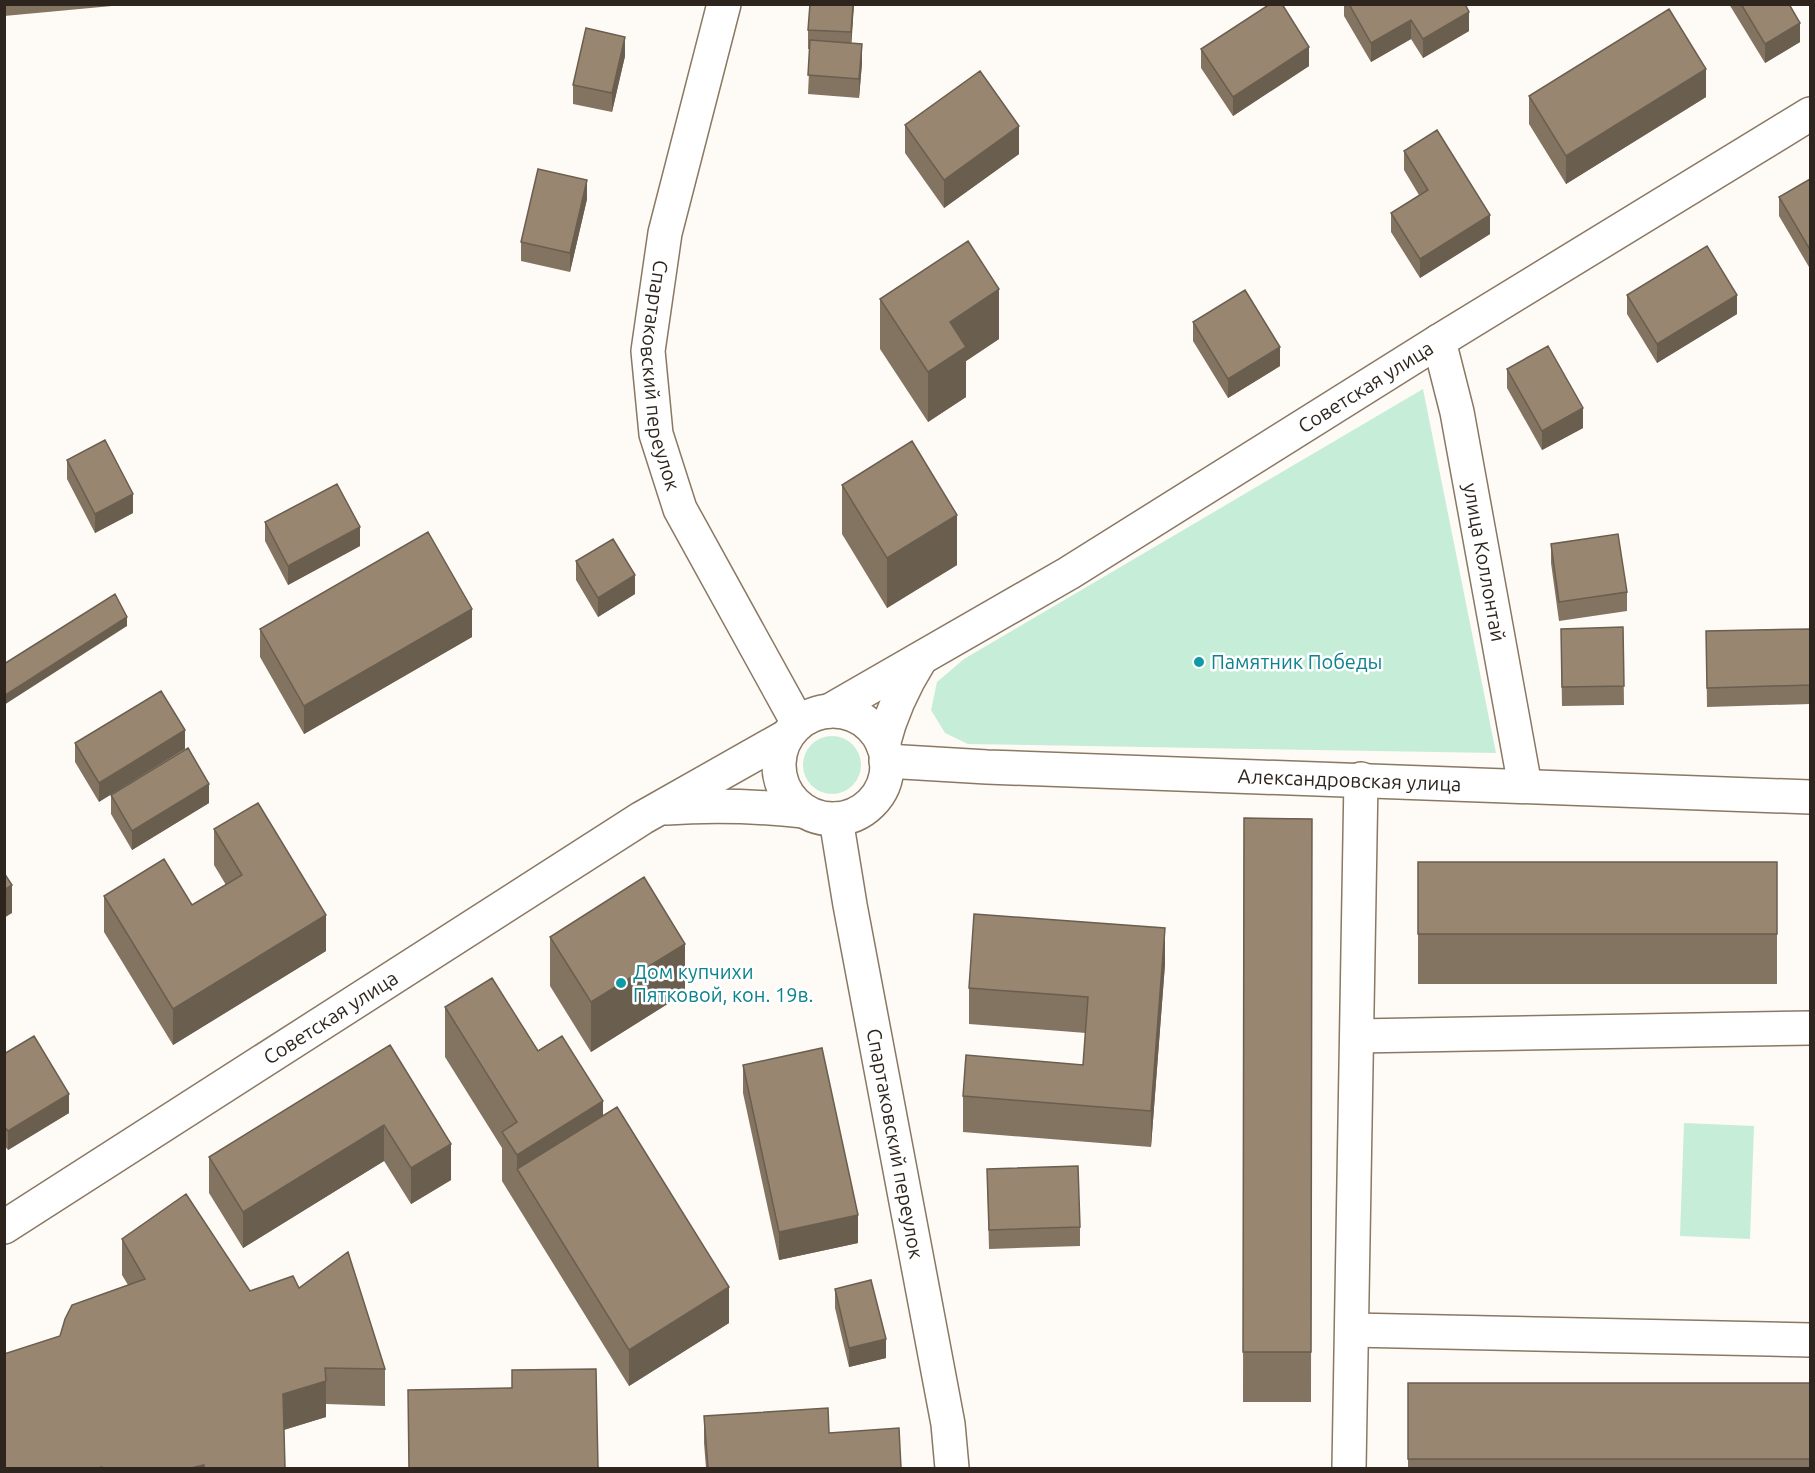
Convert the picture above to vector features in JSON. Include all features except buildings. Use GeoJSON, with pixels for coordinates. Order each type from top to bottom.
{"type":"FeatureCollection","features":[{"type":"Feature","properties":{"kind":"main road","name":"Спартаковский переулок"},"geometry":{"type":"LineString","coordinates":[[724,4],[665,233],[648,351],[656,434],[680,509],[793,730]]}},
{"type":"Feature","properties":{"kind":"main road","name":"Советская улица"},"geometry":{"type":"LineString","coordinates":[[829,711],[1079,567],[1439,340],[1810,114]]}},
{"type":"Feature","properties":{"kind":"main road","name":"улица Коллонтай"},"geometry":{"type":"LineString","coordinates":[[1439,340],[1457,412],[1525,786]]}},
{"type":"Feature","properties":{"kind":"main road","name":"Советская улица"},"geometry":{"type":"LineString","coordinates":[[885,753],[891,715],[903,686],[920,660]]}},
{"type":"Feature","properties":{"kind":"main road"},"geometry":{"type":"LineString","coordinates":[[829,711],[846,712],[862,719],[874,730],[885,753],[885,778],[878,794],[867,806],[853,815],[836,819],[819,817],[804,811],[791,800],[782,785],[779,768],[780,752],[793,730],[813,715],[829,711]]}},
{"type":"Feature","properties":{"kind":"main road","name":"Советская улица"},"geometry":{"type":"LineString","coordinates":[[4,1227],[658,808],[793,730]]}},
{"type":"Feature","properties":{"kind":"main road","name":"Александровская улица"},"geometry":{"type":"LineString","coordinates":[[885,753],[987,767],[1810,797]]}},
{"type":"Feature","properties":{"kind":"main road"},"geometry":{"type":"LineString","coordinates":[[1349,1468],[1361,779]]}},
{"type":"Feature","properties":{"kind":"main road","name":"Советская улица"},"geometry":{"type":"LineString","coordinates":[[658,808],[706,805],[755,806],[804,811]]}},
{"type":"Feature","properties":{"kind":"main road","name":"Спартаковский переулок"},"geometry":{"type":"LineString","coordinates":[[836,819],[850,905],[948,1424],[952,1468]]}},
{"type":"Feature","properties":{"kind":"main road"},"geometry":{"type":"LineString","coordinates":[[1357,1035],[1810,1029]]}},
{"type":"Feature","properties":{"kind":"main road"},"geometry":{"type":"LineString","coordinates":[[1352,1330],[1810,1340]]}},
{"type":"Feature","properties":{"kind":"green space"},"geometry":{"type":"Polygon","coordinates":[[[1423,389],[1496,753],[968,744],[945,733],[931,710],[937,682],[964,659],[1423,389]]]}},
{"type":"Feature","properties":{"kind":"green space"},"geometry":{"type":"Polygon","coordinates":[[[826,736],[838,736],[853,744],[861,759],[861,771],[853,786],[838,794],[826,794],[811,786],[803,771],[803,759],[811,744],[826,736]]]}},
{"type":"Feature","properties":{"kind":"green space"},"geometry":{"type":"Polygon","coordinates":[[[1684,1123],[1754,1126],[1750,1239],[1680,1236],[1684,1123]]]}},
{"type":"Feature","properties":{"kind":"place","name":"Памятник Победы"},"geometry":{"type":"Point","coordinates":[1199,662]}},
{"type":"Feature","properties":{"kind":"place","name":"Дом купчихи Пятковой, кон. 19в."},"geometry":{"type":"Point","coordinates":[621,983]}}]}
